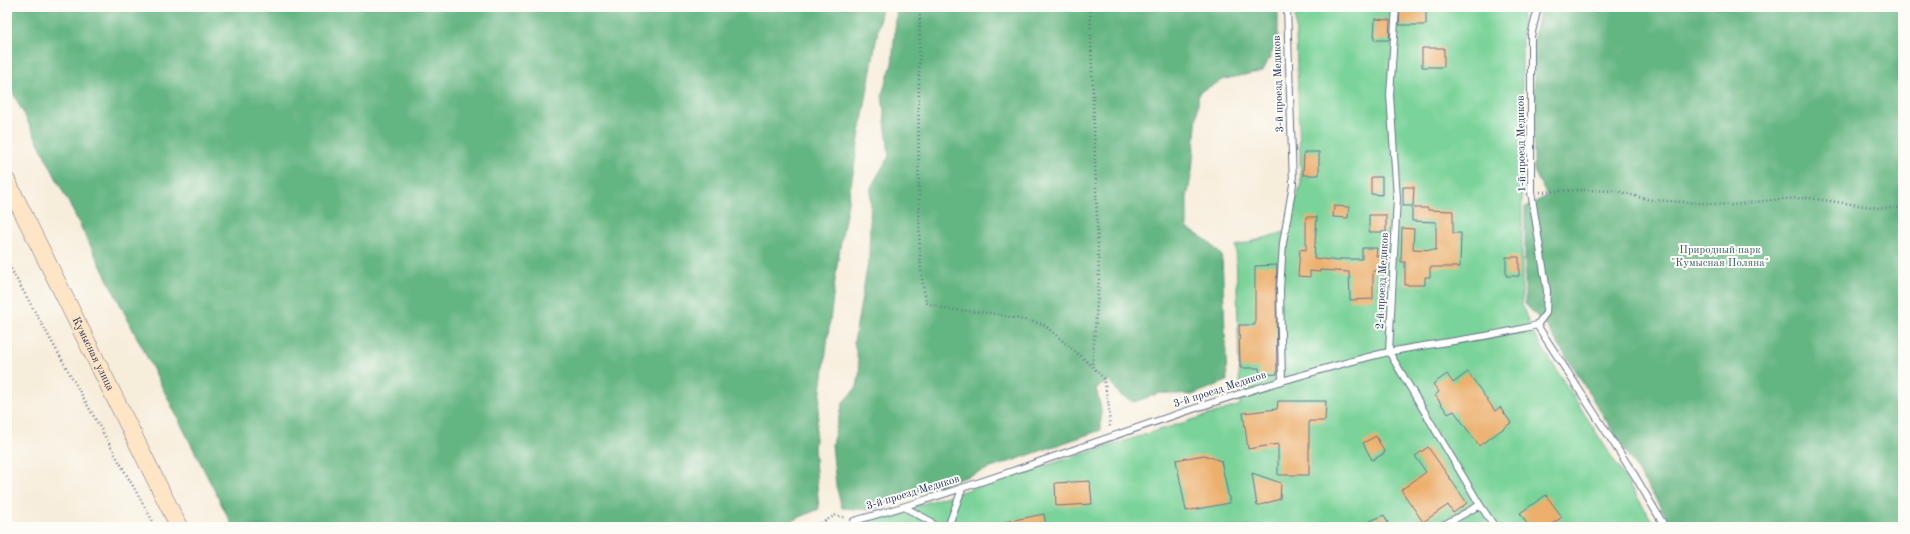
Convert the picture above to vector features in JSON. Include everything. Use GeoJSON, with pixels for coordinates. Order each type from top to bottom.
{"type":"FeatureCollection","features":[{"type":"Feature","properties":{"kind":"main road","name":"Кумысная улица"},"geometry":{"type":"LineString","coordinates":[[7,181],[179,527]]}},
{"type":"Feature","properties":{"kind":"lane","name":"3-й проезд Медиков"},"geometry":{"type":"LineString","coordinates":[[854,520],[904,507],[1111,436],[1282,381],[1280,289],[1283,243],[1293,184],[1287,7]]}},
{"type":"Feature","properties":{"kind":"lane","name":"2-й проезд Медиков"},"geometry":{"type":"LineString","coordinates":[[1389,352],[1397,198],[1390,95],[1396,7]]}},
{"type":"Feature","properties":{"kind":"lane","name":"1-й проезд Медиков"},"geometry":{"type":"LineString","coordinates":[[1537,325],[1546,312],[1547,291],[1531,192],[1531,36],[1538,7]]}},
{"type":"Feature","properties":{"kind":"lane"},"geometry":{"type":"LineString","coordinates":[[1282,381],[1389,352],[1468,340],[1537,325],[1630,469],[1665,527]]}},
{"type":"Feature","properties":{"kind":"lane"},"geometry":{"type":"LineString","coordinates":[[1389,352],[1480,505],[1495,527]]}},
{"type":"Feature","properties":{"kind":"lane"},"geometry":{"type":"LineString","coordinates":[[948,527],[962,488]]}},
{"type":"Feature","properties":{"kind":"lane"},"geometry":{"type":"LineString","coordinates":[[1440,527],[1480,505]]}},
{"type":"Feature","properties":{"kind":"lane"},"geometry":{"type":"LineString","coordinates":[[904,507],[930,521],[934,527]]}},
{"type":"Feature","properties":{"kind":"path"},"geometry":{"type":"LineString","coordinates":[[920,7],[918,162],[922,284],[927,303],[945,308],[991,313],[1043,324],[1092,366],[1104,379],[1109,407],[1111,436]]}},
{"type":"Feature","properties":{"kind":"path"},"geometry":{"type":"LineString","coordinates":[[1090,7],[1099,279],[1092,366]]}},
{"type":"Feature","properties":{"kind":"path"},"geometry":{"type":"LineString","coordinates":[[1531,192],[1584,190],[1617,191],[1650,200],[1732,205],[1780,199],[1809,198],[1879,208],[1903,208]]}},
{"type":"Feature","properties":{"kind":"path"},"geometry":{"type":"LineString","coordinates":[[7,262],[156,527]]}},
{"type":"Feature","properties":{"kind":"path"},"geometry":{"type":"LineString","coordinates":[[814,527],[836,515],[854,520]]}},
{"type":"Feature","properties":{"kind":"green space"},"geometry":{"type":"Polygon","coordinates":[[[7,7],[882,7],[837,265],[814,447],[819,509],[777,527],[233,527],[7,81],[7,7]]]}},
{"type":"Feature","properties":{"kind":"green space"},"geometry":{"type":"Polygon","coordinates":[[[897,7],[1278,7],[1278,40],[1263,71],[1225,79],[1199,92],[1192,171],[1187,198],[1187,228],[1208,241],[1222,256],[1227,381],[1192,395],[1160,393],[1134,402],[1120,395],[1110,381],[1096,388],[1101,409],[1101,430],[870,510],[842,508],[836,486],[832,444],[843,402],[857,387],[860,370],[854,342],[869,257],[871,187],[889,156],[882,94],[892,64],[897,7]]]}},
{"type":"Feature","properties":{"kind":"green space"},"geometry":{"type":"Polygon","coordinates":[[[1295,7],[1522,7],[1522,305],[1532,331],[1656,527],[848,527],[1240,405],[1236,246],[1285,232],[1301,183],[1295,7]]]}},
{"type":"Feature","properties":{"kind":"green space","name":"Природный парк \"Кумысная Поляна\""},"geometry":{"type":"Polygon","coordinates":[[[1541,7],[1903,7],[1903,527],[1673,527],[1548,328],[1525,304],[1525,207],[1547,196],[1534,171],[1534,36],[1541,7]]]}},
{"type":"Feature","properties":{"kind":"building"},"geometry":{"type":"Polygon","coordinates":[[[1400,7],[1426,7],[1426,25],[1399,25],[1400,7]]]}},
{"type":"Feature","properties":{"kind":"building"},"geometry":{"type":"Polygon","coordinates":[[[1375,19],[1390,20],[1389,40],[1374,40],[1375,19]]]}},
{"type":"Feature","properties":{"kind":"building"},"geometry":{"type":"Polygon","coordinates":[[[1422,48],[1444,48],[1444,67],[1422,67],[1422,48]]]}},
{"type":"Feature","properties":{"kind":"building"},"geometry":{"type":"Polygon","coordinates":[[[1304,152],[1319,152],[1319,175],[1303,175],[1304,152]]]}},
{"type":"Feature","properties":{"kind":"building"},"geometry":{"type":"Polygon","coordinates":[[[1371,177],[1382,177],[1382,195],[1371,194],[1371,177]]]}},
{"type":"Feature","properties":{"kind":"building"},"geometry":{"type":"Polygon","coordinates":[[[1403,187],[1414,187],[1413,206],[1403,206],[1403,187]]]}},
{"type":"Feature","properties":{"kind":"building"},"geometry":{"type":"Polygon","coordinates":[[[1334,206],[1349,207],[1348,218],[1333,217],[1334,206]]]}},
{"type":"Feature","properties":{"kind":"building"},"geometry":{"type":"Polygon","coordinates":[[[1412,208],[1453,211],[1453,233],[1461,233],[1460,267],[1430,267],[1430,277],[1425,277],[1425,285],[1405,285],[1405,262],[1401,262],[1402,228],[1414,229],[1413,249],[1436,250],[1436,222],[1412,221],[1412,208]]]}},
{"type":"Feature","properties":{"kind":"building"},"geometry":{"type":"Polygon","coordinates":[[[1369,215],[1386,215],[1386,232],[1369,232],[1369,215]]]}},
{"type":"Feature","properties":{"kind":"building"},"geometry":{"type":"Polygon","coordinates":[[[1306,217],[1317,217],[1314,258],[1339,261],[1339,259],[1362,259],[1362,248],[1377,248],[1376,256],[1382,256],[1382,271],[1373,271],[1373,299],[1350,300],[1349,272],[1320,270],[1320,272],[1310,271],[1310,277],[1298,276],[1300,249],[1306,250],[1306,217]]]}},
{"type":"Feature","properties":{"kind":"building"},"geometry":{"type":"Polygon","coordinates":[[[1506,257],[1519,257],[1519,276],[1506,276],[1506,257]]]}},
{"type":"Feature","properties":{"kind":"building"},"geometry":{"type":"Polygon","coordinates":[[[1277,265],[1277,374],[1260,375],[1259,368],[1240,368],[1239,325],[1255,325],[1255,266],[1277,265]]]}},
{"type":"Feature","properties":{"kind":"building"},"geometry":{"type":"Polygon","coordinates":[[[1468,372],[1495,411],[1500,407],[1511,423],[1479,446],[1454,411],[1448,414],[1435,395],[1439,392],[1433,384],[1447,374],[1453,383],[1468,372]]]}},
{"type":"Feature","properties":{"kind":"building"},"geometry":{"type":"Polygon","coordinates":[[[1278,401],[1326,401],[1325,421],[1309,421],[1309,475],[1278,475],[1278,444],[1248,449],[1243,413],[1277,409],[1278,401]]]}},
{"type":"Feature","properties":{"kind":"building"},"geometry":{"type":"Polygon","coordinates":[[[1376,436],[1385,453],[1372,460],[1363,443],[1376,436]]]}},
{"type":"Feature","properties":{"kind":"building"},"geometry":{"type":"Polygon","coordinates":[[[1428,447],[1467,503],[1453,513],[1448,505],[1423,522],[1401,490],[1426,472],[1415,456],[1428,447]]]}},
{"type":"Feature","properties":{"kind":"building"},"geometry":{"type":"Polygon","coordinates":[[[1204,455],[1221,461],[1230,503],[1186,511],[1176,460],[1204,455]]]}},
{"type":"Feature","properties":{"kind":"building"},"geometry":{"type":"Polygon","coordinates":[[[1252,473],[1281,483],[1280,499],[1257,506],[1252,473]]]}},
{"type":"Feature","properties":{"kind":"building"},"geometry":{"type":"Polygon","coordinates":[[[1090,481],[1092,504],[1056,506],[1055,483],[1090,481]]]}},
{"type":"Feature","properties":{"kind":"building"},"geometry":{"type":"Polygon","coordinates":[[[1546,495],[1562,517],[1548,527],[1529,527],[1520,513],[1546,495]]]}},
{"type":"Feature","properties":{"kind":"building"},"geometry":{"type":"Polygon","coordinates":[[[1044,514],[1046,527],[1005,527],[1004,522],[1044,514]]]}},
{"type":"Feature","properties":{"kind":"building"},"geometry":{"type":"Polygon","coordinates":[[[1384,515],[1390,527],[1356,527],[1384,515]]]}}]}
